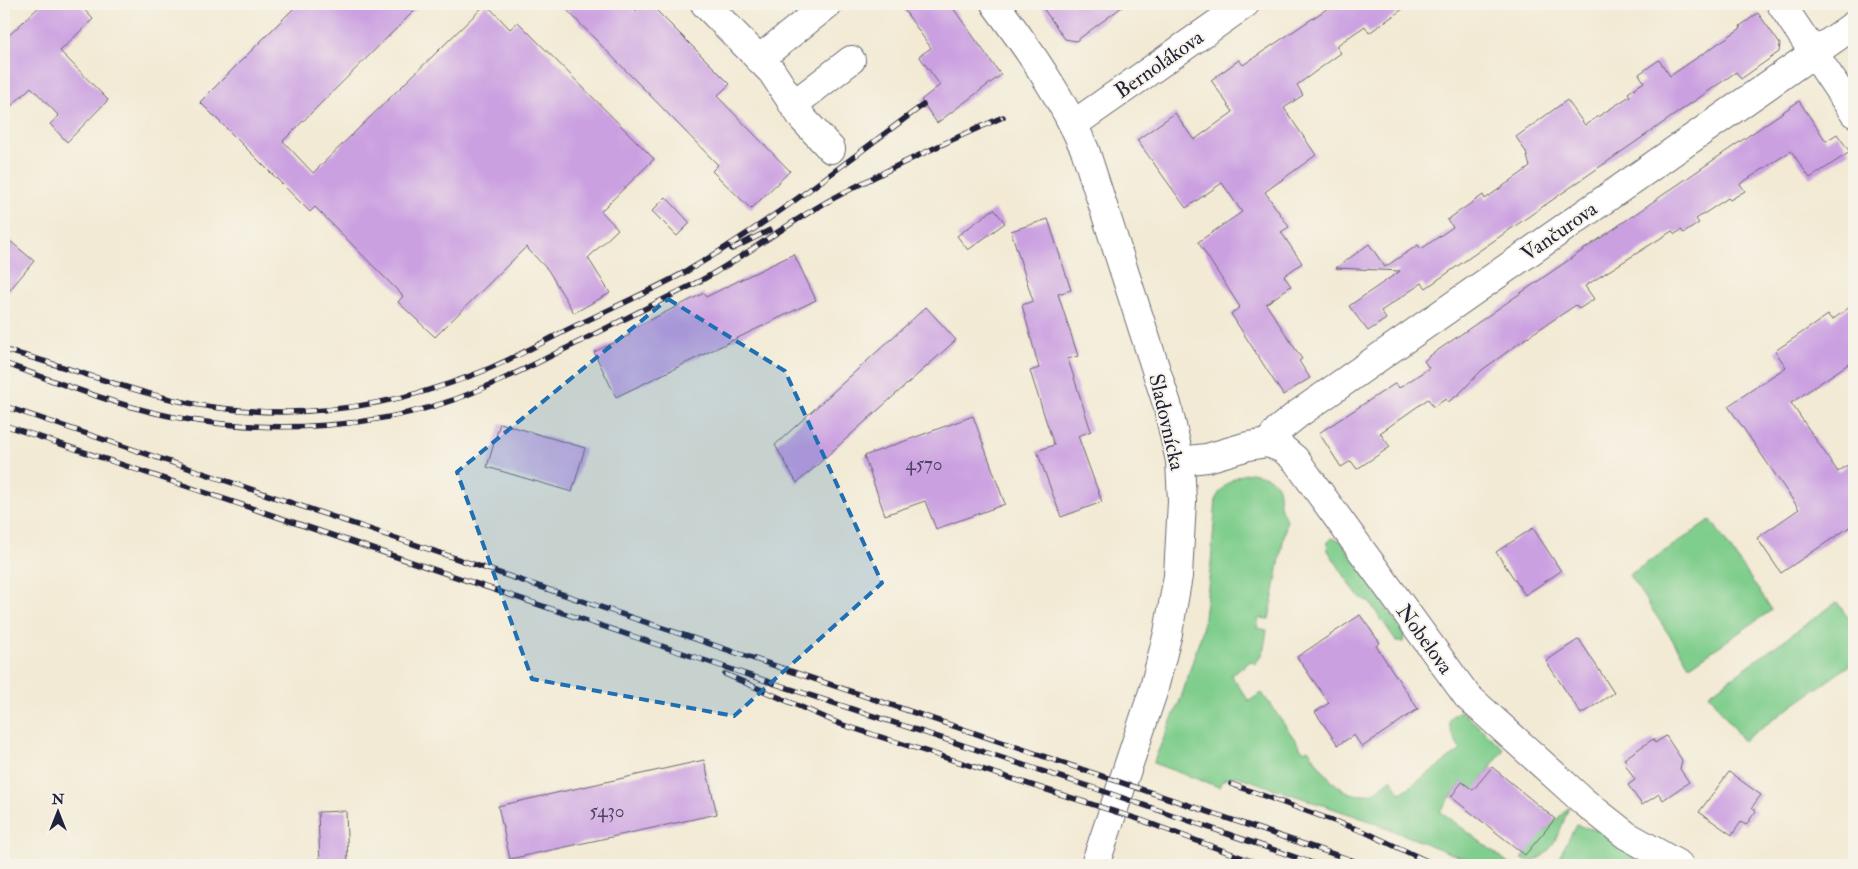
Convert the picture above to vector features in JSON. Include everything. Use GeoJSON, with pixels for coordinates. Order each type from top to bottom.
{"type":"FeatureCollection","features":[{"type":"Feature","properties":{"kind":"street"},"geometry":{"type":"LineString","coordinates":[[705,4],[772,72],[803,120],[832,149]]}},
{"type":"Feature","properties":{"kind":"street"},"geometry":{"type":"LineString","coordinates":[[759,59],[828,4]]}},
{"type":"Feature","properties":{"kind":"street","name":"Sladovnícka"},"geometry":{"type":"LineString","coordinates":[[995,4],[1034,56],[1074,124],[1122,259],[1167,404],[1180,461],[1180,541],[1168,633],[1145,719],[1095,865]]}},
{"type":"Feature","properties":{"kind":"street","name":"Bernolákova"},"geometry":{"type":"LineString","coordinates":[[1074,124],[1245,4]]}},
{"type":"Feature","properties":{"kind":"street"},"geometry":{"type":"LineString","coordinates":[[1781,4],[1815,52],[1854,113]]}},
{"type":"Feature","properties":{"kind":"street","name":"Vančurova"},"geometry":{"type":"LineString","coordinates":[[1268,444],[1292,419],[1854,25]]}},
{"type":"Feature","properties":{"kind":"street"},"geometry":{"type":"LineString","coordinates":[[794,105],[851,60]]}},
{"type":"Feature","properties":{"kind":"street"},"geometry":{"type":"LineString","coordinates":[[1180,461],[1207,458],[1248,446],[1268,444]]}},
{"type":"Feature","properties":{"kind":"street","name":"Nobelova"},"geometry":{"type":"LineString","coordinates":[[1268,444],[1283,449],[1295,459],[1467,696],[1583,801],[1626,835],[1679,865]]}},
{"type":"Feature","properties":{"kind":"highlighted area"},"geometry":{"type":"Polygon","coordinates":[[[668,299],[785,371],[882,583],[734,716],[532,679],[457,472],[668,299]]]}},
{"type":"Feature","properties":{"kind":"green space"},"geometry":{"type":"Polygon","coordinates":[[[1251,473],[1273,480],[1277,485],[1282,512],[1287,519],[1269,619],[1259,618],[1257,628],[1267,630],[1263,653],[1255,664],[1251,661],[1231,675],[1249,701],[1262,693],[1303,751],[1308,749],[1326,774],[1342,789],[1361,795],[1374,792],[1391,779],[1401,793],[1461,750],[1452,734],[1449,723],[1454,714],[1461,711],[1504,749],[1480,782],[1543,833],[1569,807],[1553,844],[1540,858],[1531,860],[1521,859],[1536,840],[1462,782],[1440,811],[1511,865],[1480,865],[1367,820],[1237,776],[1224,780],[1219,787],[1153,763],[1181,698],[1202,632],[1211,564],[1216,498],[1230,481],[1251,473]]]}},
{"type":"Feature","properties":{"kind":"green space"},"geometry":{"type":"Polygon","coordinates":[[[1711,520],[1772,610],[1690,666],[1629,575],[1711,520]]]}},
{"type":"Feature","properties":{"kind":"green space"},"geometry":{"type":"Polygon","coordinates":[[[1332,538],[1341,541],[1404,634],[1403,642],[1397,642],[1370,603],[1357,595],[1327,549],[1328,542],[1332,538]]]}},
{"type":"Feature","properties":{"kind":"green space"},"geometry":{"type":"Polygon","coordinates":[[[1837,602],[1854,626],[1854,662],[1743,741],[1709,694],[1837,602]]]}},
{"type":"Feature","properties":{"kind":"green space"},"geometry":{"type":"Polygon","coordinates":[[[1576,825],[1603,832],[1657,865],[1555,865],[1576,825]]]}},
{"type":"Feature","properties":{"kind":"building"},"geometry":{"type":"Polygon","coordinates":[[[42,4],[79,4],[93,19],[60,51],[108,100],[67,142],[50,124],[59,116],[31,87],[4,113],[4,40],[42,4]]]}},
{"type":"Feature","properties":{"kind":"building"},"geometry":{"type":"Polygon","coordinates":[[[298,4],[421,4],[283,141],[313,173],[486,4],[510,29],[518,22],[654,159],[601,211],[618,229],[588,258],[610,293],[574,313],[548,270],[526,247],[435,337],[398,302],[403,296],[315,207],[310,212],[200,102],[298,4]]]}},
{"type":"Feature","properties":{"kind":"building"},"geometry":{"type":"Polygon","coordinates":[[[561,4],[627,4],[634,12],[643,4],[650,4],[730,84],[717,96],[790,171],[751,209],[712,171],[718,165],[561,4]]]}},
{"type":"Feature","properties":{"kind":"building"},"geometry":{"type":"Polygon","coordinates":[[[900,4],[950,4],[1001,75],[937,123],[921,100],[940,85],[919,56],[931,48],[900,4]]]}},
{"type":"Feature","properties":{"kind":"building"},"geometry":{"type":"Polygon","coordinates":[[[1040,4],[1126,4],[1076,41],[1065,39],[1040,4]]]}},
{"type":"Feature","properties":{"kind":"building"},"geometry":{"type":"Polygon","coordinates":[[[1334,4],[1410,4],[1369,33],[1365,26],[1336,46],[1341,53],[1297,85],[1303,95],[1284,108],[1316,155],[1265,192],[1289,227],[1281,232],[1302,263],[1284,276],[1291,286],[1266,304],[1302,359],[1299,361],[1310,378],[1283,395],[1231,314],[1240,307],[1198,242],[1242,212],[1222,183],[1186,208],[1137,140],[1175,113],[1194,140],[1233,112],[1211,80],[1239,60],[1243,65],[1334,4]]]}},
{"type":"Feature","properties":{"kind":"building"},"geometry":{"type":"Polygon","coordinates":[[[1758,13],[1780,44],[1779,52],[1741,79],[1736,72],[1426,288],[1422,283],[1381,311],[1386,319],[1368,331],[1349,306],[1400,271],[1336,268],[1369,244],[1385,267],[1418,245],[1421,249],[1453,227],[1447,220],[1483,195],[1485,199],[1530,167],[1526,152],[1516,137],[1567,100],[1585,125],[1630,96],[1628,93],[1644,82],[1639,74],[1659,60],[1670,76],[1741,28],[1740,26],[1758,13]]]}},
{"type":"Feature","properties":{"kind":"building"},"geometry":{"type":"Polygon","coordinates":[[[1799,101],[1826,141],[1837,134],[1850,152],[1810,178],[1791,151],[1740,184],[1745,191],[1730,200],[1728,198],[1696,219],[1699,223],[1684,233],[1681,230],[1675,234],[1672,231],[1585,286],[1594,299],[1579,309],[1576,305],[1532,334],[1482,370],[1458,395],[1448,402],[1446,399],[1433,407],[1428,399],[1380,433],[1390,447],[1357,469],[1351,461],[1341,467],[1319,433],[1396,383],[1399,388],[1429,368],[1424,361],[1431,355],[1799,101]]]}},
{"type":"Feature","properties":{"kind":"building"},"geometry":{"type":"Polygon","coordinates":[[[666,197],[690,223],[677,236],[652,211],[666,197]]]}},
{"type":"Feature","properties":{"kind":"building"},"geometry":{"type":"Polygon","coordinates":[[[994,209],[1005,223],[968,250],[957,236],[994,209]]]}},
{"type":"Feature","properties":{"kind":"building"},"geometry":{"type":"Polygon","coordinates":[[[1048,219],[1071,290],[1058,294],[1078,356],[1068,359],[1091,431],[1078,436],[1102,502],[1061,517],[1037,451],[1054,445],[1030,371],[1039,368],[1022,305],[1033,301],[1011,231],[1048,219]]]}},
{"type":"Feature","properties":{"kind":"building"},"geometry":{"type":"Polygon","coordinates":[[[4,236],[34,261],[4,297],[4,236]]]}},
{"type":"Feature","properties":{"kind":"building"},"geometry":{"type":"Polygon","coordinates":[[[794,254],[816,300],[616,397],[594,352],[630,335],[628,331],[704,293],[706,297],[794,254]]]}},
{"type":"Feature","properties":{"kind":"building"},"geometry":{"type":"Polygon","coordinates":[[[1854,304],[1854,360],[1791,403],[1838,472],[1854,460],[1854,524],[1781,573],[1757,538],[1799,509],[1728,406],[1786,367],[1775,351],[1828,315],[1832,320],[1854,304]]]}},
{"type":"Feature","properties":{"kind":"building"},"geometry":{"type":"Polygon","coordinates":[[[926,307],[956,340],[797,483],[775,445],[926,307]]]}},
{"type":"Feature","properties":{"kind":"building"},"geometry":{"type":"Polygon","coordinates":[[[973,416],[1005,504],[936,529],[925,501],[885,515],[864,456],[973,416]]]}},
{"type":"Feature","properties":{"kind":"building"},"geometry":{"type":"Polygon","coordinates":[[[500,423],[585,448],[572,492],[487,467],[500,423]]]}},
{"type":"Feature","properties":{"kind":"building"},"geometry":{"type":"Polygon","coordinates":[[[1533,528],[1561,571],[1525,595],[1496,552],[1533,528]]]}},
{"type":"Feature","properties":{"kind":"building"},"geometry":{"type":"Polygon","coordinates":[[[1360,615],[1380,643],[1376,646],[1418,709],[1362,747],[1354,735],[1338,745],[1315,712],[1329,703],[1297,657],[1360,615]]]}},
{"type":"Feature","properties":{"kind":"building"},"geometry":{"type":"Polygon","coordinates":[[[1579,639],[1614,693],[1581,714],[1546,661],[1579,639]]]}},
{"type":"Feature","properties":{"kind":"building"},"geometry":{"type":"Polygon","coordinates":[[[1666,736],[1682,760],[1680,769],[1689,782],[1663,800],[1659,794],[1642,805],[1628,785],[1635,780],[1624,759],[1653,739],[1655,743],[1666,736]]]}},
{"type":"Feature","properties":{"kind":"building"},"geometry":{"type":"Polygon","coordinates":[[[704,760],[717,814],[510,859],[498,806],[704,760]]]}},
{"type":"Feature","properties":{"kind":"building"},"geometry":{"type":"Polygon","coordinates":[[[1492,767],[1555,819],[1525,855],[1451,797],[1462,782],[1473,790],[1492,767]]]}},
{"type":"Feature","properties":{"kind":"building"},"geometry":{"type":"Polygon","coordinates":[[[1729,772],[1761,795],[1752,807],[1756,811],[1746,825],[1741,822],[1732,835],[1699,812],[1729,772]]]}},
{"type":"Feature","properties":{"kind":"building"},"geometry":{"type":"Polygon","coordinates":[[[346,811],[348,865],[320,865],[318,812],[346,811]]]}},
{"type":"Feature","properties":{"kind":"railway"},"geometry":{"type":"LineString","coordinates":[[4,350],[143,392],[199,405],[229,409],[291,412],[322,410],[352,407],[413,394],[473,375],[497,365],[687,271],[778,212],[923,105]]}},
{"type":"Feature","properties":{"kind":"railway"},"geometry":{"type":"LineString","coordinates":[[4,363],[96,396],[143,410],[167,416],[224,424],[291,427],[325,425],[359,422],[424,409],[485,388],[700,281],[834,198],[917,156],[1003,117]]}},
{"type":"Feature","properties":{"kind":"railway"},"geometry":{"type":"LineString","coordinates":[[732,249],[770,230]]}},
{"type":"Feature","properties":{"kind":"railway"},"geometry":{"type":"LineString","coordinates":[[4,406],[1366,865]]}},
{"type":"Feature","properties":{"kind":"railway"},"geometry":{"type":"LineString","coordinates":[[4,425],[745,674],[1094,788],[1318,865]]}},
{"type":"Feature","properties":{"kind":"railway"},"geometry":{"type":"LineString","coordinates":[[725,674],[840,724],[1138,819],[1262,865]]}},
{"type":"Feature","properties":{"kind":"railway"},"geometry":{"type":"LineString","coordinates":[[1231,784],[1365,832],[1435,865]]}}]}
